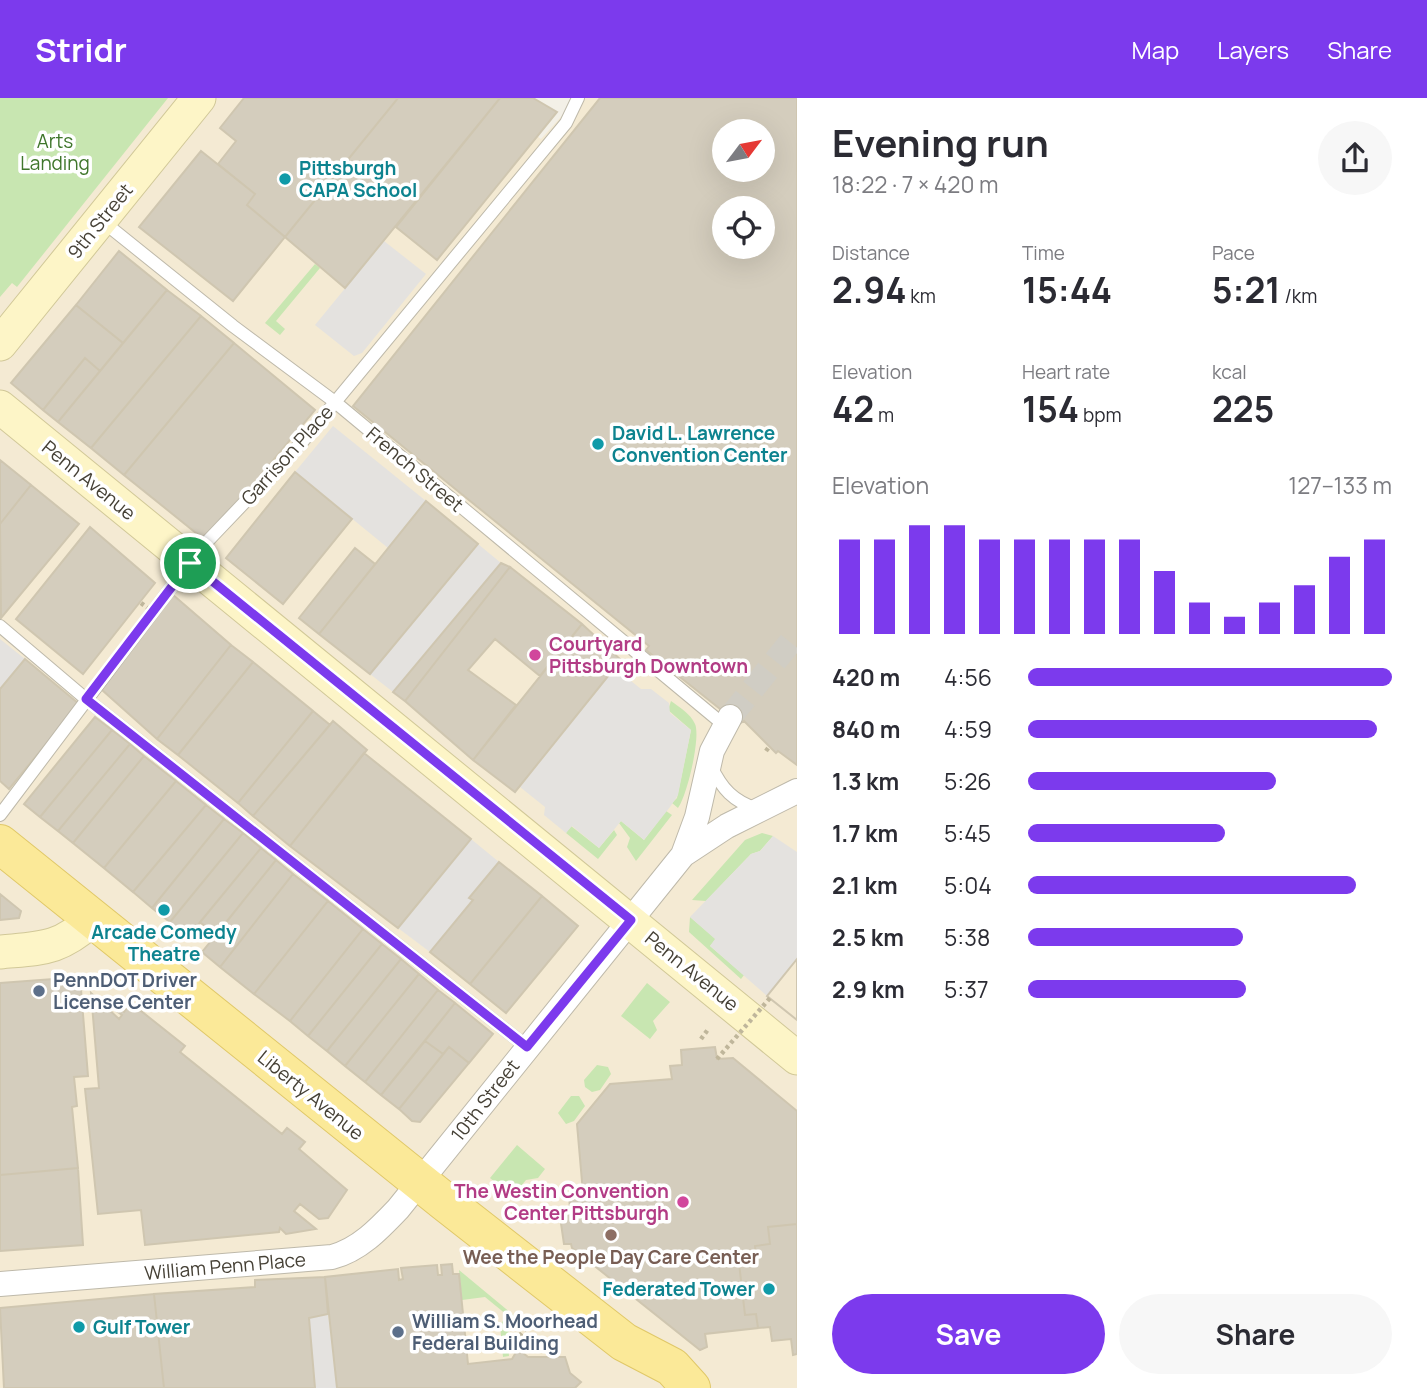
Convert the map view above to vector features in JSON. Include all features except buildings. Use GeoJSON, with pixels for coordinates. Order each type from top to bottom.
{"type":"FeatureCollection","features":[{"type":"Feature","properties":{"kind":"main road","name":"Liberty Avenue"},"geometry":{"type":"LineString","coordinates":[[0,844],[420,1182],[624,1342],[672,1367],[691,1388]]}},
{"type":"Feature","properties":{"kind":"main road","name":"Liberty Avenue"},"geometry":{"type":"LineString","coordinates":[[624,1342],[653,1388]]}},
{"type":"Feature","properties":{"kind":"street","name":"9th Street"},"geometry":{"type":"LineString","coordinates":[[0,344],[199,98]]}},
{"type":"Feature","properties":{"kind":"street","name":"Penn Avenue"},"geometry":{"type":"LineString","coordinates":[[0,407],[797,1058]]}},
{"type":"Feature","properties":{"kind":"street","name":"10th Street"},"geometry":{"type":"LineString","coordinates":[[683,855],[697,817],[710,762],[727,721]]}},
{"type":"Feature","properties":{"kind":"street","name":"10th Street"},"geometry":{"type":"LineString","coordinates":[[420,1182],[683,855],[727,826],[797,792]]}},
{"type":"Feature","properties":{"kind":"street"},"geometry":{"type":"LineString","coordinates":[[0,952],[50,947],[69,940],[92,920]]}},
{"type":"Feature","properties":{"kind":"street","name":"William Penn Place"},"geometry":{"type":"LineString","coordinates":[[0,1284],[340,1255],[378,1230],[420,1182]]}},
{"type":"Feature","properties":{"kind":"lane","name":"Garrison Place"},"geometry":{"type":"LineString","coordinates":[[0,815],[190,563],[335,402],[566,123],[578,98]]}},
{"type":"Feature","properties":{"kind":"lane","name":"French Street"},"geometry":{"type":"LineString","coordinates":[[101,219],[233,326],[335,402],[727,721]]}},
{"type":"Feature","properties":{"kind":"lane"},"geometry":{"type":"LineString","coordinates":[[0,626],[86,699],[527,1047]]}},
{"type":"Feature","properties":{"kind":"lane"},"geometry":{"type":"LineString","coordinates":[[710,762],[718,780],[732,797],[762,811]]}},
{"type":"Feature","properties":{"kind":"path"},"geometry":{"type":"LineString","coordinates":[[141,603],[157,615]]}},
{"type":"Feature","properties":{"kind":"path"},"geometry":{"type":"LineString","coordinates":[[717,1059],[770,998]]}},
{"type":"Feature","properties":{"kind":"path"},"geometry":{"type":"LineString","coordinates":[[701,1039],[709,1028]]}},
{"type":"Feature","properties":{"kind":"path"},"geometry":{"type":"LineString","coordinates":[[518,1349],[517,1339],[531,1322]]}},
{"type":"Feature","properties":{"kind":"shaded area"},"geometry":{"type":"Polygon","coordinates":[[[0,98],[487,98],[541,139],[578,98],[764,98],[797,118],[797,1388],[0,1388],[0,98]]]}},
{"type":"Feature","properties":{"kind":"shaded area"},"geometry":{"type":"Polygon","coordinates":[[[384,241],[426,274],[362,353],[354,356],[315,325],[384,241]]]}},
{"type":"Feature","properties":{"kind":"shaded area"},"geometry":{"type":"Polygon","coordinates":[[[333,426],[426,501],[388,548],[295,472],[333,426]]]}},
{"type":"Feature","properties":{"kind":"shaded area"},"geometry":{"type":"Polygon","coordinates":[[[478,544],[501,563],[393,692],[370,674],[478,544]]]}},
{"type":"Feature","properties":{"kind":"shaded area"},"geometry":{"type":"Polygon","coordinates":[[[0,639],[25,659],[0,689],[0,639]]]}},
{"type":"Feature","properties":{"kind":"shaded area"},"geometry":{"type":"Polygon","coordinates":[[[615,668],[641,689],[651,689],[669,703],[670,713],[691,730],[678,795],[670,807],[644,840],[621,821],[599,848],[572,826],[566,833],[544,815],[545,807],[520,787],[615,668]]]}},
{"type":"Feature","properties":{"kind":"shaded area"},"geometry":{"type":"Polygon","coordinates":[[[773,836],[797,852],[797,959],[767,996],[710,946],[715,939],[690,917],[751,854],[760,851],[773,836]]]}},
{"type":"Feature","properties":{"kind":"shaded area"},"geometry":{"type":"Polygon","coordinates":[[[471,839],[499,862],[470,898],[473,900],[430,952],[398,928],[471,839]]]}},
{"type":"Feature","properties":{"kind":"shaded area"},"geometry":{"type":"Polygon","coordinates":[[[328,1314],[337,1388],[315,1388],[309,1318],[328,1314]]]}},
{"type":"Feature","properties":{"kind":"green space","name":"Arts Landing"},"geometry":{"type":"Polygon","coordinates":[[[0,98],[168,98],[17,287],[12,283],[0,297],[0,98]]]}},
{"type":"Feature","properties":{"kind":"green space"},"geometry":{"type":"Polygon","coordinates":[[[315,264],[320,268],[276,321],[285,329],[280,335],[265,323],[315,264]]]}},
{"type":"Feature","properties":{"kind":"green space"},"geometry":{"type":"Polygon","coordinates":[[[671,701],[691,717],[696,731],[692,766],[678,808],[672,803],[677,798],[691,730],[668,710],[671,701]]]}},
{"type":"Feature","properties":{"kind":"green space"},"geometry":{"type":"Polygon","coordinates":[[[666,811],[672,815],[636,861],[627,847],[630,838],[619,823],[621,821],[644,840],[666,811]]]}},
{"type":"Feature","properties":{"kind":"green space"},"geometry":{"type":"Polygon","coordinates":[[[571,826],[599,848],[614,830],[617,835],[598,859],[566,833],[571,826]]]}},
{"type":"Feature","properties":{"kind":"green space"},"geometry":{"type":"Polygon","coordinates":[[[762,833],[773,836],[760,851],[751,854],[706,901],[692,900],[745,840],[762,833]]]}},
{"type":"Feature","properties":{"kind":"green space"},"geometry":{"type":"Polygon","coordinates":[[[690,917],[716,939],[710,946],[744,975],[741,979],[689,932],[690,917]]]}},
{"type":"Feature","properties":{"kind":"green space"},"geometry":{"type":"Polygon","coordinates":[[[647,983],[670,1002],[653,1021],[657,1030],[650,1039],[621,1016],[647,983]]]}},
{"type":"Feature","properties":{"kind":"green space"},"geometry":{"type":"Polygon","coordinates":[[[597,1065],[608,1067],[611,1074],[600,1090],[592,1092],[585,1087],[584,1080],[597,1065]]]}},
{"type":"Feature","properties":{"kind":"green space"},"geometry":{"type":"Polygon","coordinates":[[[571,1096],[579,1096],[585,1106],[574,1121],[566,1124],[558,1113],[571,1096]]]}},
{"type":"Feature","properties":{"kind":"green space"},"geometry":{"type":"Polygon","coordinates":[[[517,1145],[545,1169],[538,1178],[526,1180],[512,1197],[490,1178],[517,1145]]]}},
{"type":"Feature","properties":{"kind":"green space"},"geometry":{"type":"Polygon","coordinates":[[[459,1270],[518,1319],[507,1334],[509,1356],[503,1357],[500,1325],[507,1315],[485,1297],[462,1300],[459,1270]]]}},
{"type":"Feature","properties":{"kind":"tunnel"},"geometry":{"type":"LineString","coordinates":[[730,717],[797,634]]}},
{"type":"Feature","properties":{"kind":"place","name":"Pittsburgh CAPA School"},"geometry":{"type":"Point","coordinates":[285,179]}},
{"type":"Feature","properties":{"kind":"place","name":"David L. Lawrence Convention Center"},"geometry":{"type":"Point","coordinates":[598,444]}},
{"type":"Feature","properties":{"kind":"place","name":"Courtyard Pittsburgh Downtown"},"geometry":{"type":"Point","coordinates":[535,655]}},
{"type":"Feature","properties":{"kind":"place","name":"Arcade Comedy Theatre"},"geometry":{"type":"Point","coordinates":[164,910]}},
{"type":"Feature","properties":{"kind":"place","name":"PennDOT Driver License Center"},"geometry":{"type":"Point","coordinates":[39,991]}},
{"type":"Feature","properties":{"kind":"place","name":"The Westin Convention Center Pittsburgh"},"geometry":{"type":"Point","coordinates":[683,1202]}},
{"type":"Feature","properties":{"kind":"place","name":"Wee the People Day Care Center"},"geometry":{"type":"Point","coordinates":[611,1235]}},
{"type":"Feature","properties":{"kind":"place","name":"Federated Tower"},"geometry":{"type":"Point","coordinates":[769,1289]}},
{"type":"Feature","properties":{"kind":"place","name":"Gulf Tower"},"geometry":{"type":"Point","coordinates":[79,1327]}},
{"type":"Feature","properties":{"kind":"place","name":"William S. Moorhead Federal Building"},"geometry":{"type":"Point","coordinates":[398,1332]}},
{"type":"Feature","properties":{"kind":"route"},"geometry":{"type":"LineString","coordinates":[[190,563],[631,920],[527,1047],[86,699],[190,563]]}}]}
